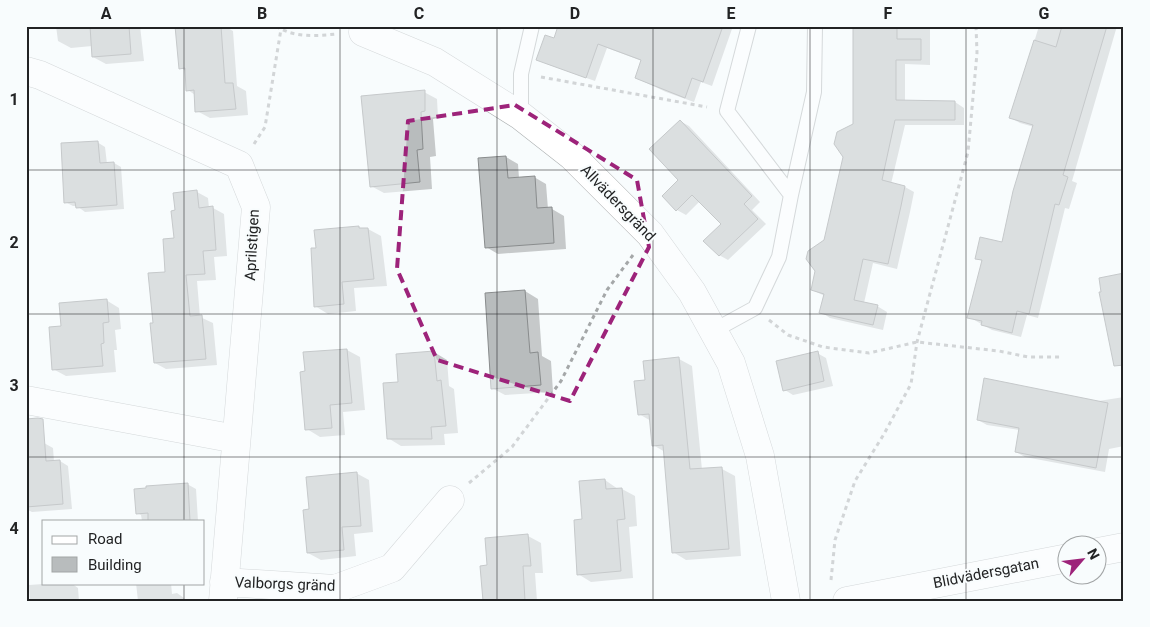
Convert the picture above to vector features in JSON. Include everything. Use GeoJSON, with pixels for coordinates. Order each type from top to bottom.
{"type":"FeatureCollection","features":[{"type":"Feature","properties":{"kind":"street","name":"Allvädersgränd"},"geometry":{"type":"LineString","coordinates":[[360,29],[435,62],[521,116],[572,156],[650,234],[692,292],[731,363],[760,456],[786,601]]}},
{"type":"Feature","properties":{"kind":"street"},"geometry":{"type":"LineString","coordinates":[[26,71],[40,75],[239,165]]}},
{"type":"Feature","properties":{"kind":"street","name":"Aprilstigen"},"geometry":{"type":"LineString","coordinates":[[224,592],[256,207],[239,165]]}},
{"type":"Feature","properties":{"kind":"street"},"geometry":{"type":"LineString","coordinates":[[26,400],[236,439]]}},
{"type":"Feature","properties":{"kind":"street","name":"Valborgs gränd"},"geometry":{"type":"LineString","coordinates":[[224,592],[335,589],[392,568],[450,500]]}},
{"type":"Feature","properties":{"kind":"street"},"geometry":{"type":"LineString","coordinates":[[1108,550],[1124,547]]}},
{"type":"Feature","properties":{"kind":"street","name":"Blidvädersgatan"},"geometry":{"type":"LineString","coordinates":[[839,592],[1058,559]]}},
{"type":"Feature","properties":{"kind":"lane"},"geometry":{"type":"LineString","coordinates":[[521,116],[521,74],[532,26]]}},
{"type":"Feature","properties":{"kind":"lane"},"geometry":{"type":"LineString","coordinates":[[750,26],[727,111],[791,195]]}},
{"type":"Feature","properties":{"kind":"lane"},"geometry":{"type":"LineString","coordinates":[[712,331],[755,308],[779,257],[814,92],[815,26]]}},
{"type":"Feature","properties":{"kind":"path"},"geometry":{"type":"LineString","coordinates":[[276,26],[308,36],[360,29]]}},
{"type":"Feature","properties":{"kind":"path"},"geometry":{"type":"LineString","coordinates":[[839,592],[836,540],[855,481],[884,434],[911,384],[917,342],[968,152],[977,53],[976,26]]}},
{"type":"Feature","properties":{"kind":"path"},"geometry":{"type":"LineString","coordinates":[[239,165],[265,127],[281,29]]}},
{"type":"Feature","properties":{"kind":"path"},"geometry":{"type":"LineString","coordinates":[[521,74],[727,111]]}},
{"type":"Feature","properties":{"kind":"path"},"geometry":{"type":"LineString","coordinates":[[450,500],[512,447],[561,381],[607,290],[650,234]]}},
{"type":"Feature","properties":{"kind":"path"},"geometry":{"type":"LineString","coordinates":[[755,308],[788,335],[823,347],[869,353],[917,342],[999,351],[1028,357],[1060,357]]}},
{"type":"Feature","properties":{"kind":"highlighted area"},"geometry":{"type":"Polygon","coordinates":[[[515,105],[637,180],[649,247],[570,401],[437,360],[397,269],[408,121],[515,105]]]}},
{"type":"Feature","properties":{"kind":"building"},"geometry":{"type":"Polygon","coordinates":[[[90,26],[129,26],[131,54],[92,57],[90,26]]]}},
{"type":"Feature","properties":{"kind":"building"},"geometry":{"type":"Polygon","coordinates":[[[175,26],[221,26],[225,83],[233,83],[236,109],[195,112],[194,90],[186,91],[185,68],[179,69],[175,26]]]}},
{"type":"Feature","properties":{"kind":"building"},"geometry":{"type":"Polygon","coordinates":[[[558,26],[723,26],[703,82],[692,78],[685,98],[635,78],[641,60],[598,44],[586,78],[536,60],[545,35],[554,38],[558,26]]]}},
{"type":"Feature","properties":{"kind":"building"},"geometry":{"type":"Polygon","coordinates":[[[853,26],[897,26],[897,39],[921,39],[921,60],[896,60],[896,100],[955,101],[955,120],[895,120],[882,180],[905,186],[888,264],[863,259],[854,300],[878,305],[873,325],[819,313],[824,294],[811,290],[815,271],[806,259],[808,251],[824,240],[843,157],[834,144],[837,132],[853,124],[853,26]]]}},
{"type":"Feature","properties":{"kind":"building"},"geometry":{"type":"Polygon","coordinates":[[[1062,26],[1107,26],[1063,175],[1068,177],[1059,205],[1055,204],[1029,314],[1017,311],[1012,333],[981,325],[982,321],[967,318],[982,260],[975,259],[980,237],[1002,242],[1013,191],[1033,125],[1009,118],[1034,40],[1056,47],[1062,26]]]}},
{"type":"Feature","properties":{"kind":"building"},"geometry":{"type":"Polygon","coordinates":[[[425,90],[425,111],[421,112],[423,149],[417,150],[420,182],[370,187],[361,96],[425,90]]]}},
{"type":"Feature","properties":{"kind":"building"},"geometry":{"type":"Polygon","coordinates":[[[680,120],[752,196],[744,204],[758,219],[719,256],[703,241],[721,224],[692,195],[676,211],[662,196],[678,180],[649,149],[680,120]]]}},
{"type":"Feature","properties":{"kind":"building"},"geometry":{"type":"Polygon","coordinates":[[[98,141],[100,163],[114,162],[117,205],[76,208],[75,202],[64,203],[61,143],[98,141]]]}},
{"type":"Feature","properties":{"kind":"building"},"geometry":{"type":"Polygon","coordinates":[[[506,156],[508,178],[535,176],[537,208],[552,207],[554,243],[485,248],[478,158],[506,156]]]}},
{"type":"Feature","properties":{"kind":"building"},"geometry":{"type":"Polygon","coordinates":[[[197,190],[199,208],[213,206],[216,250],[203,251],[205,274],[186,275],[190,316],[202,315],[206,359],[154,363],[150,323],[153,323],[148,273],[165,272],[163,239],[174,238],[171,211],[175,210],[173,193],[197,190]]]}},
{"type":"Feature","properties":{"kind":"building"},"geometry":{"type":"Polygon","coordinates":[[[359,226],[359,228],[368,228],[374,279],[342,282],[344,304],[314,307],[311,248],[316,248],[314,230],[359,226]]]}},
{"type":"Feature","properties":{"kind":"building"},"geometry":{"type":"Polygon","coordinates":[[[1124,273],[1124,365],[1114,366],[1099,292],[1101,292],[1099,278],[1124,273]]]}},
{"type":"Feature","properties":{"kind":"building"},"geometry":{"type":"Polygon","coordinates":[[[525,290],[530,353],[538,352],[541,385],[491,389],[485,293],[525,290]]]}},
{"type":"Feature","properties":{"kind":"building"},"geometry":{"type":"Polygon","coordinates":[[[107,299],[109,322],[103,323],[104,343],[101,344],[103,366],[52,370],[49,327],[61,326],[59,303],[107,299]]]}},
{"type":"Feature","properties":{"kind":"building"},"geometry":{"type":"Polygon","coordinates":[[[347,349],[352,403],[330,405],[332,428],[305,430],[300,372],[305,371],[303,352],[347,349]]]}},
{"type":"Feature","properties":{"kind":"building"},"geometry":{"type":"Polygon","coordinates":[[[434,351],[437,381],[441,380],[446,426],[431,427],[432,439],[387,439],[383,383],[398,382],[396,354],[434,351]]]}},
{"type":"Feature","properties":{"kind":"building"},"geometry":{"type":"Polygon","coordinates":[[[818,351],[824,381],[783,391],[776,361],[818,351]]]}},
{"type":"Feature","properties":{"kind":"building"},"geometry":{"type":"Polygon","coordinates":[[[679,357],[690,469],[722,467],[729,549],[672,553],[663,445],[652,446],[649,414],[638,415],[634,381],[645,380],[643,361],[679,357]]]}},
{"type":"Feature","properties":{"kind":"building"},"geometry":{"type":"Polygon","coordinates":[[[984,378],[1108,403],[1096,468],[1015,452],[1019,428],[977,420],[984,378]]]}},
{"type":"Feature","properties":{"kind":"building"},"geometry":{"type":"Polygon","coordinates":[[[26,419],[43,419],[46,461],[60,460],[63,504],[26,507],[26,419]]]}},
{"type":"Feature","properties":{"kind":"building"},"geometry":{"type":"Polygon","coordinates":[[[357,472],[361,526],[342,527],[344,550],[307,553],[303,510],[309,509],[306,477],[357,472]]]}},
{"type":"Feature","properties":{"kind":"building"},"geometry":{"type":"Polygon","coordinates":[[[605,479],[606,489],[622,488],[625,519],[617,520],[621,571],[577,575],[574,520],[582,519],[579,481],[605,479]]]}},
{"type":"Feature","properties":{"kind":"building"},"geometry":{"type":"Polygon","coordinates":[[[188,483],[190,520],[148,520],[148,513],[136,514],[134,489],[146,488],[146,486],[188,483]]]}},
{"type":"Feature","properties":{"kind":"building"},"geometry":{"type":"Polygon","coordinates":[[[528,534],[531,566],[523,566],[525,601],[483,601],[480,566],[487,565],[485,538],[528,534]]]}}]}
